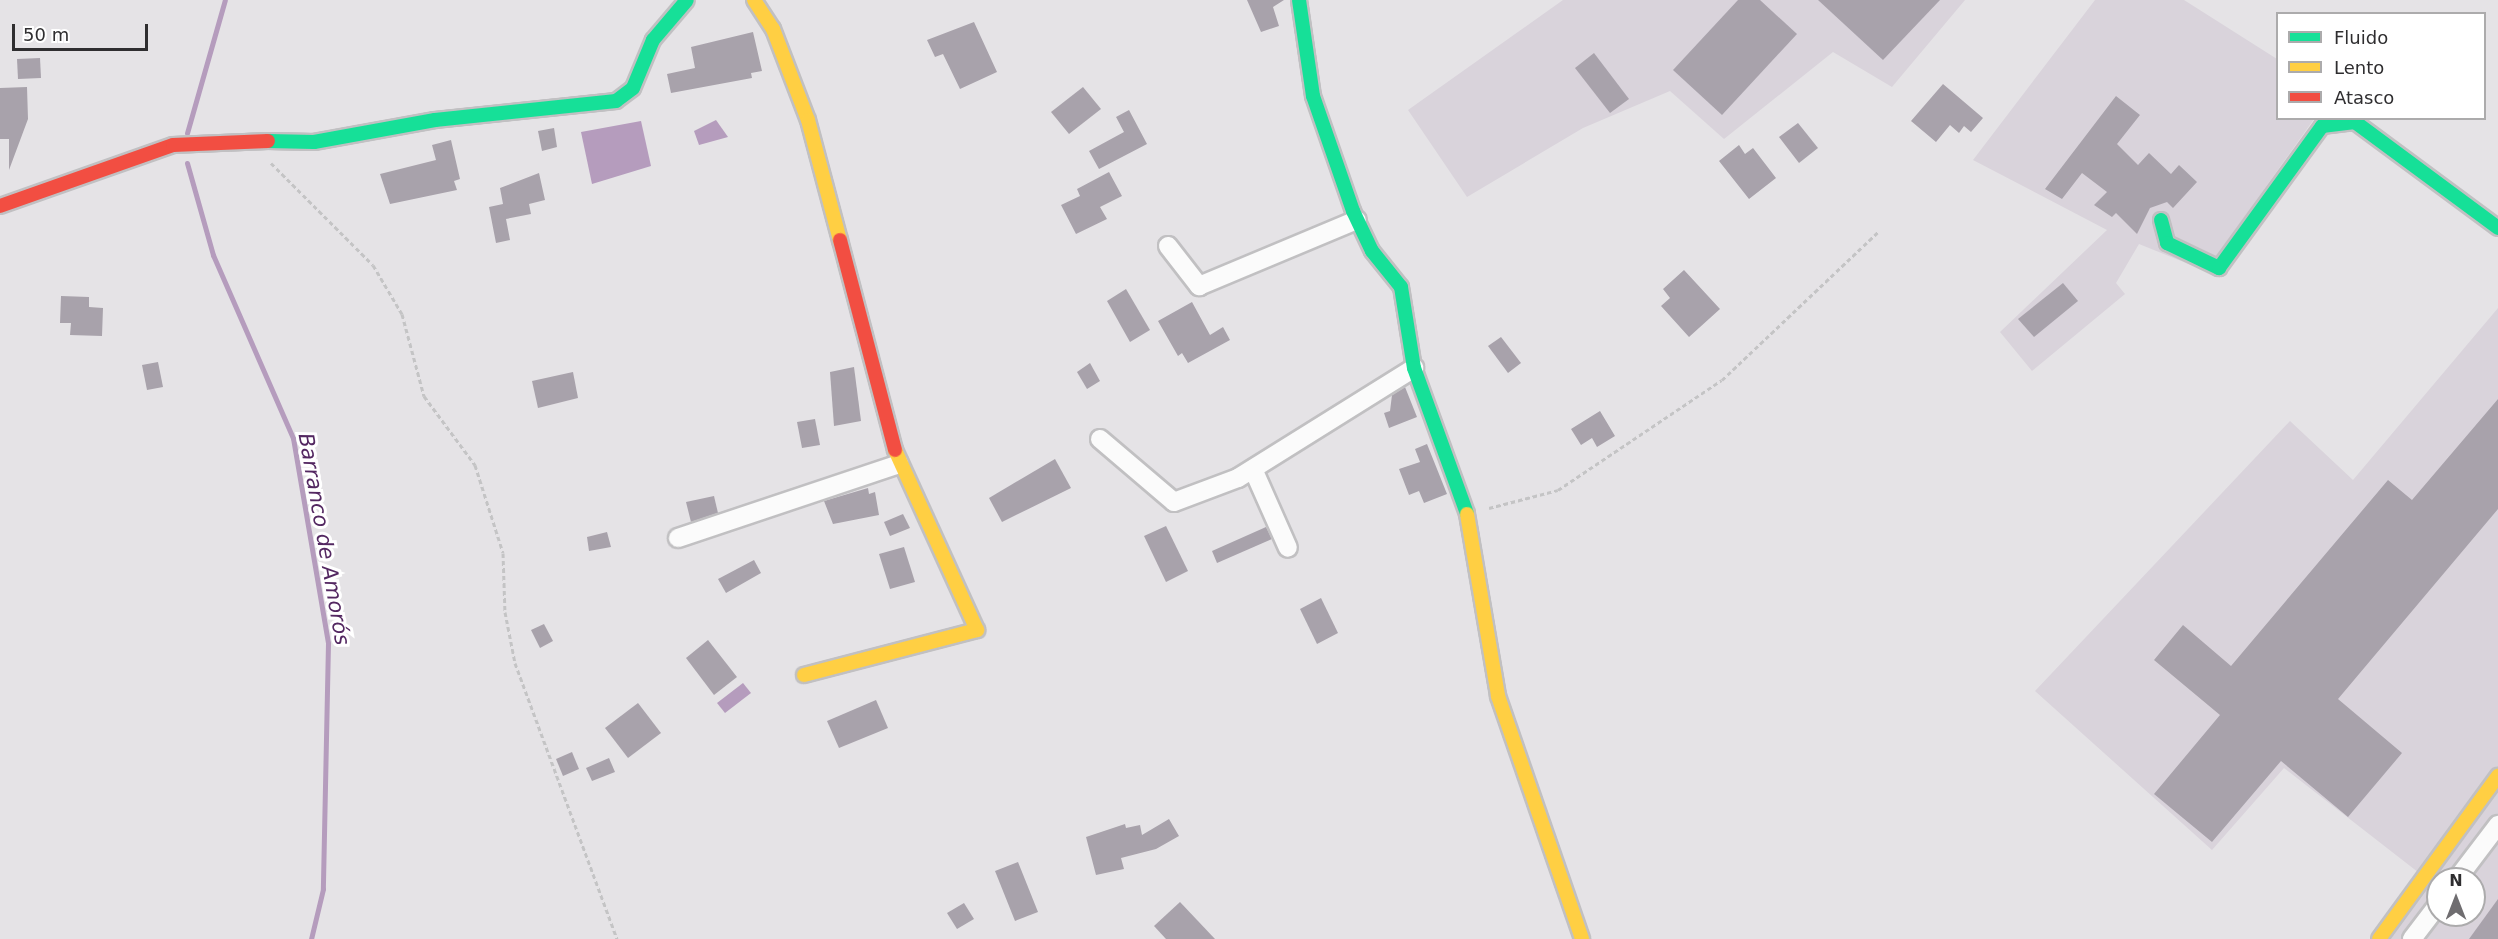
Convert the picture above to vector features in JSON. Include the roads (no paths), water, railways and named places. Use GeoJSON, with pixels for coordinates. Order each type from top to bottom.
{"type":"FeatureCollection","features":[{"type":"Feature","properties":{"kind":"main road"},"geometry":{"type":"LineString","coordinates":[[0,206],[173,145],[254,140],[314,142],[435,120],[616,101],[633,88],[653,40],[672,8],[687,0]]}},
{"type":"Feature","properties":{"kind":"main road"},"geometry":{"type":"LineString","coordinates":[[754,0],[773,29],[808,120],[899,464],[977,630],[804,675]]}},
{"type":"Feature","properties":{"kind":"main road"},"geometry":{"type":"LineString","coordinates":[[1299,0],[1312,96],[1357,220],[1401,287],[1414,368],[1467,514],[1498,696],[1582,939]]}},
{"type":"Feature","properties":{"kind":"main road"},"geometry":{"type":"LineString","coordinates":[[2161,220],[2167,243],[2219,268],[2322,126],[2355,122],[2498,228]]}},
{"type":"Feature","properties":{"kind":"main road"},"geometry":{"type":"LineString","coordinates":[[2379,939],[2498,776]]}},
{"type":"Feature","properties":{"kind":"street"},"geometry":{"type":"LineString","coordinates":[[1168,246],[1199,286],[1357,220]]}},
{"type":"Feature","properties":{"kind":"street"},"geometry":{"type":"LineString","coordinates":[[1100,439],[1174,502],[1253,469],[1414,368]]}},
{"type":"Feature","properties":{"kind":"street"},"geometry":{"type":"LineString","coordinates":[[678,538],[899,464]]}},
{"type":"Feature","properties":{"kind":"street"},"geometry":{"type":"LineString","coordinates":[[1253,469],[1288,548]]}},
{"type":"Feature","properties":{"kind":"street"},"geometry":{"type":"LineString","coordinates":[[2466,867],[2498,825]]}},
{"type":"Feature","properties":{"kind":"street"},"geometry":{"type":"LineString","coordinates":[[2412,939],[2426,921]]}},
{"type":"Feature","properties":{"kind":"waterway","name":"Barranco de Amorós"},"geometry":{"type":"LineString","coordinates":[[187,133],[225,0]]}},
{"type":"Feature","properties":{"kind":"waterway","name":"Barranco de Amorós"},"geometry":{"type":"LineString","coordinates":[[187,163],[213,255],[293,438],[328,643],[323,889],[311,939]]}}]}
